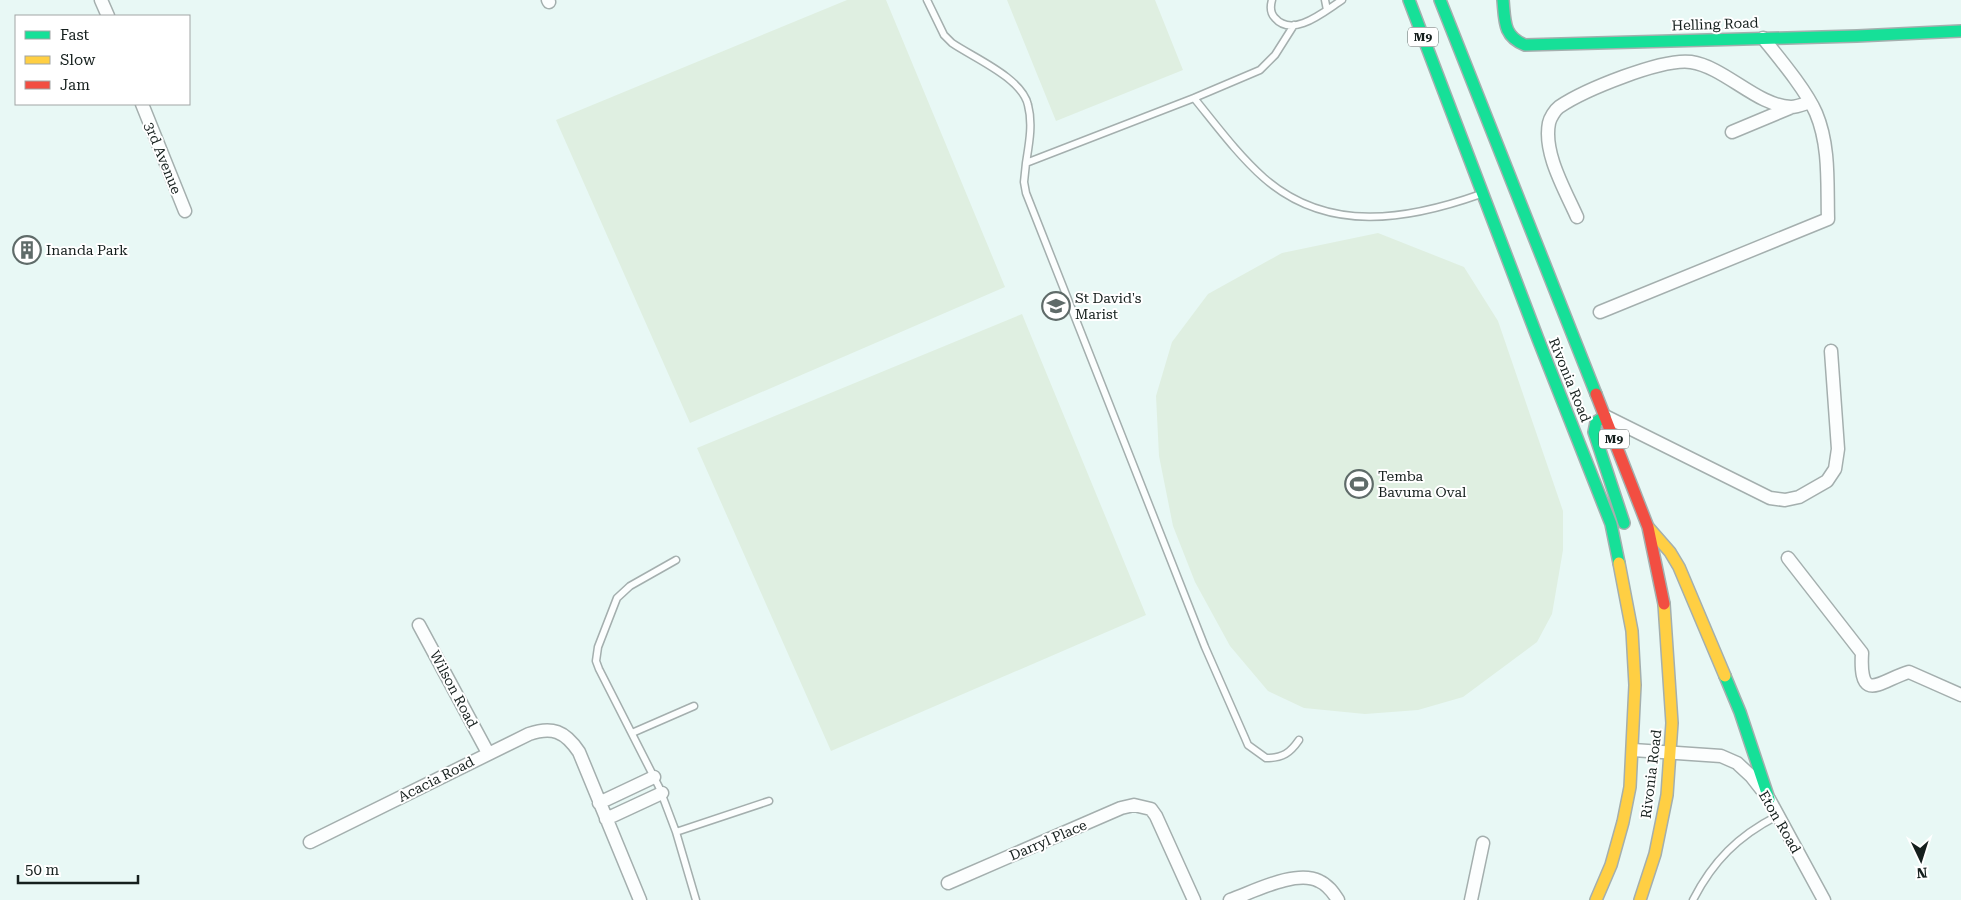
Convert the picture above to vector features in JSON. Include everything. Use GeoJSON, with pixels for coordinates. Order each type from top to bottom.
{"type":"FeatureCollection","features":[{"type":"Feature","properties":{"kind":"main road","name":"Rivonia Road"},"geometry":{"type":"LineString","coordinates":[[1408,0],[1611,524],[1632,631],[1635,685],[1630,787],[1611,865],[1596,900]]}},
{"type":"Feature","properties":{"kind":"main road","name":"Rivonia Road"},"geometry":{"type":"LineString","coordinates":[[1440,0],[1519,196],[1648,527],[1665,611],[1672,724],[1667,795],[1655,854],[1640,900]]}},
{"type":"Feature","properties":{"kind":"main road","name":"Helling Road"},"geometry":{"type":"LineString","coordinates":[[1503,0],[1508,34],[1515,42],[1525,45],[1857,36],[1961,31]]}},
{"type":"Feature","properties":{"kind":"main road"},"geometry":{"type":"LineString","coordinates":[[1605,416],[1597,420],[1594,432],[1626,532]]}},
{"type":"Feature","properties":{"kind":"main road"},"geometry":{"type":"LineString","coordinates":[[1648,527],[1670,552],[1679,567],[1740,712],[1769,799]]}},
{"type":"Feature","properties":{"kind":"main road"},"geometry":{"type":"LineString","coordinates":[[1632,631],[1635,582]]}},
{"type":"Feature","properties":{"kind":"street"},"geometry":{"type":"LineString","coordinates":[[101,0],[108,15]]}},
{"type":"Feature","properties":{"kind":"street"},"geometry":{"type":"LineString","coordinates":[[1600,312],[1828,219],[1826,154],[1821,128],[1810,102],[1763,38]]}},
{"type":"Feature","properties":{"kind":"street"},"geometry":{"type":"LineString","coordinates":[[1577,217],[1556,169],[1548,139],[1549,121],[1557,108],[1616,79],[1675,62],[1692,62],[1706,67],[1770,102],[1792,108]]}},
{"type":"Feature","properties":{"kind":"street"},"geometry":{"type":"LineString","coordinates":[[1732,132],[1810,102]]}},
{"type":"Feature","properties":{"kind":"street","name":"3rd Avenue"},"geometry":{"type":"LineString","coordinates":[[142,105],[185,211]]}},
{"type":"Feature","properties":{"kind":"street"},"geometry":{"type":"LineString","coordinates":[[1605,416],[1770,498],[1785,500],[1799,497],[1827,480],[1835,468],[1838,449],[1831,351]]}},
{"type":"Feature","properties":{"kind":"street"},"geometry":{"type":"LineString","coordinates":[[1788,558],[1862,653],[1861,670],[1864,680],[1871,686],[1880,686],[1909,672],[1961,695]]}},
{"type":"Feature","properties":{"kind":"street","name":"Wilson Road"},"geometry":{"type":"LineString","coordinates":[[419,626],[488,753]]}},
{"type":"Feature","properties":{"kind":"street","name":"Acacia Road"},"geometry":{"type":"LineString","coordinates":[[310,842],[488,753],[542,730],[553,730],[573,742],[599,803]]}},
{"type":"Feature","properties":{"kind":"street","name":"Eton Road"},"geometry":{"type":"LineString","coordinates":[[1632,750],[1721,756],[1737,763],[1751,776],[1769,799],[1824,900]]}},
{"type":"Feature","properties":{"kind":"street"},"geometry":{"type":"LineString","coordinates":[[640,900],[599,803],[654,777]]}},
{"type":"Feature","properties":{"kind":"street"},"geometry":{"type":"LineString","coordinates":[[606,819],[662,793]]}},
{"type":"Feature","properties":{"kind":"street","name":"Darryl Place"},"geometry":{"type":"LineString","coordinates":[[948,883],[1121,808],[1134,805],[1151,808],[1162,827],[1194,900]]}},
{"type":"Feature","properties":{"kind":"street"},"geometry":{"type":"LineString","coordinates":[[1471,900],[1483,843]]}},
{"type":"Feature","properties":{"kind":"street"},"geometry":{"type":"LineString","coordinates":[[1230,900],[1288,879],[1305,877],[1318,880],[1330,888],[1338,900]]}},
{"type":"Feature","properties":{"kind":"lane"},"geometry":{"type":"LineString","coordinates":[[927,0],[944,35],[952,43],[1013,82],[1024,94],[1031,120],[1024,182],[1026,193],[1201,638],[1244,738],[1248,745],[1266,758],[1285,756],[1299,740]]}},
{"type":"Feature","properties":{"kind":"lane"},"geometry":{"type":"LineString","coordinates":[[1272,0],[1270,7],[1273,16],[1278,22],[1294,25],[1305,23],[1342,0]]}},
{"type":"Feature","properties":{"kind":"lane"},"geometry":{"type":"LineString","coordinates":[[1326,0],[1327,10]]}},
{"type":"Feature","properties":{"kind":"lane"},"geometry":{"type":"LineString","coordinates":[[1026,163],[1194,98],[1260,70],[1275,55],[1294,25]]}},
{"type":"Feature","properties":{"kind":"lane"},"geometry":{"type":"LineString","coordinates":[[1194,98],[1264,178],[1308,206],[1354,216],[1394,216],[1449,205],[1482,193]]}},
{"type":"Feature","properties":{"kind":"lane"},"geometry":{"type":"LineString","coordinates":[[676,560],[630,586],[617,598],[598,647],[596,661],[662,793],[676,832],[696,900]]}},
{"type":"Feature","properties":{"kind":"lane"},"geometry":{"type":"LineString","coordinates":[[632,733],[694,706]]}},
{"type":"Feature","properties":{"kind":"lane"},"geometry":{"type":"LineString","coordinates":[[676,832],[769,801]]}},
{"type":"Feature","properties":{"kind":"lane"},"geometry":{"type":"LineString","coordinates":[[1693,900],[1715,862],[1751,831],[1777,816]]}},
{"type":"Feature","properties":{"kind":"green space"},"geometry":{"type":"Polygon","coordinates":[[[847,0],[886,0],[1005,287],[690,423],[556,120],[847,0]]]}},
{"type":"Feature","properties":{"kind":"green space"},"geometry":{"type":"Polygon","coordinates":[[[1007,0],[1155,0],[1183,70],[1056,121],[1007,0]]]}},
{"type":"Feature","properties":{"kind":"green space","name":"Temba Bavuma Oval"},"geometry":{"type":"Polygon","coordinates":[[[1378,233],[1464,267],[1498,321],[1563,511],[1563,550],[1552,614],[1537,642],[1463,697],[1418,710],[1365,714],[1304,708],[1268,691],[1230,646],[1195,582],[1173,526],[1159,456],[1156,396],[1172,342],[1208,294],[1282,253],[1378,233]]]}},
{"type":"Feature","properties":{"kind":"green space"},"geometry":{"type":"Polygon","coordinates":[[[1022,314],[1146,615],[831,751],[697,448],[1022,314]]]}},
{"type":"Feature","properties":{"kind":"traffic: fast"},"geometry":{"type":"LineString","coordinates":[[1409,0],[1538,339],[1611,524],[1619,563]]}},
{"type":"Feature","properties":{"kind":"traffic: fast"},"geometry":{"type":"LineString","coordinates":[[1440,0],[1596,394]]}},
{"type":"Feature","properties":{"kind":"traffic: fast"},"geometry":{"type":"LineString","coordinates":[[1503,0],[1506,27],[1513,37],[1525,45],[1857,36],[1961,31]]}},
{"type":"Feature","properties":{"kind":"traffic: fast"},"geometry":{"type":"LineString","coordinates":[[1605,416],[1596,422],[1594,432],[1624,523]]}},
{"type":"Feature","properties":{"kind":"traffic: fast"},"geometry":{"type":"LineString","coordinates":[[1725,676],[1740,712],[1769,799]]}},
{"type":"Feature","properties":{"kind":"traffic: slow"},"geometry":{"type":"LineString","coordinates":[[1649,528],[1670,552],[1679,567],[1725,676]]}},
{"type":"Feature","properties":{"kind":"traffic: slow"},"geometry":{"type":"LineString","coordinates":[[1596,900],[1611,865],[1630,787],[1635,685],[1632,631],[1619,563]]}},
{"type":"Feature","properties":{"kind":"traffic: slow"},"geometry":{"type":"LineString","coordinates":[[1640,900],[1655,854],[1667,795],[1672,723],[1664,604]]}},
{"type":"Feature","properties":{"kind":"traffic: jam"},"geometry":{"type":"LineString","coordinates":[[1596,394],[1648,527],[1664,604]]}},
{"type":"Feature","properties":{"kind":"place","name":"Inanda Park"},"geometry":{"type":"Point","coordinates":[27,250]}},
{"type":"Feature","properties":{"kind":"place","name":"St David's Marist"},"geometry":{"type":"Point","coordinates":[1056,306]}},
{"type":"Feature","properties":{"kind":"place","name":"Temba Bavuma Oval"},"geometry":{"type":"Point","coordinates":[1359,484]}}]}
